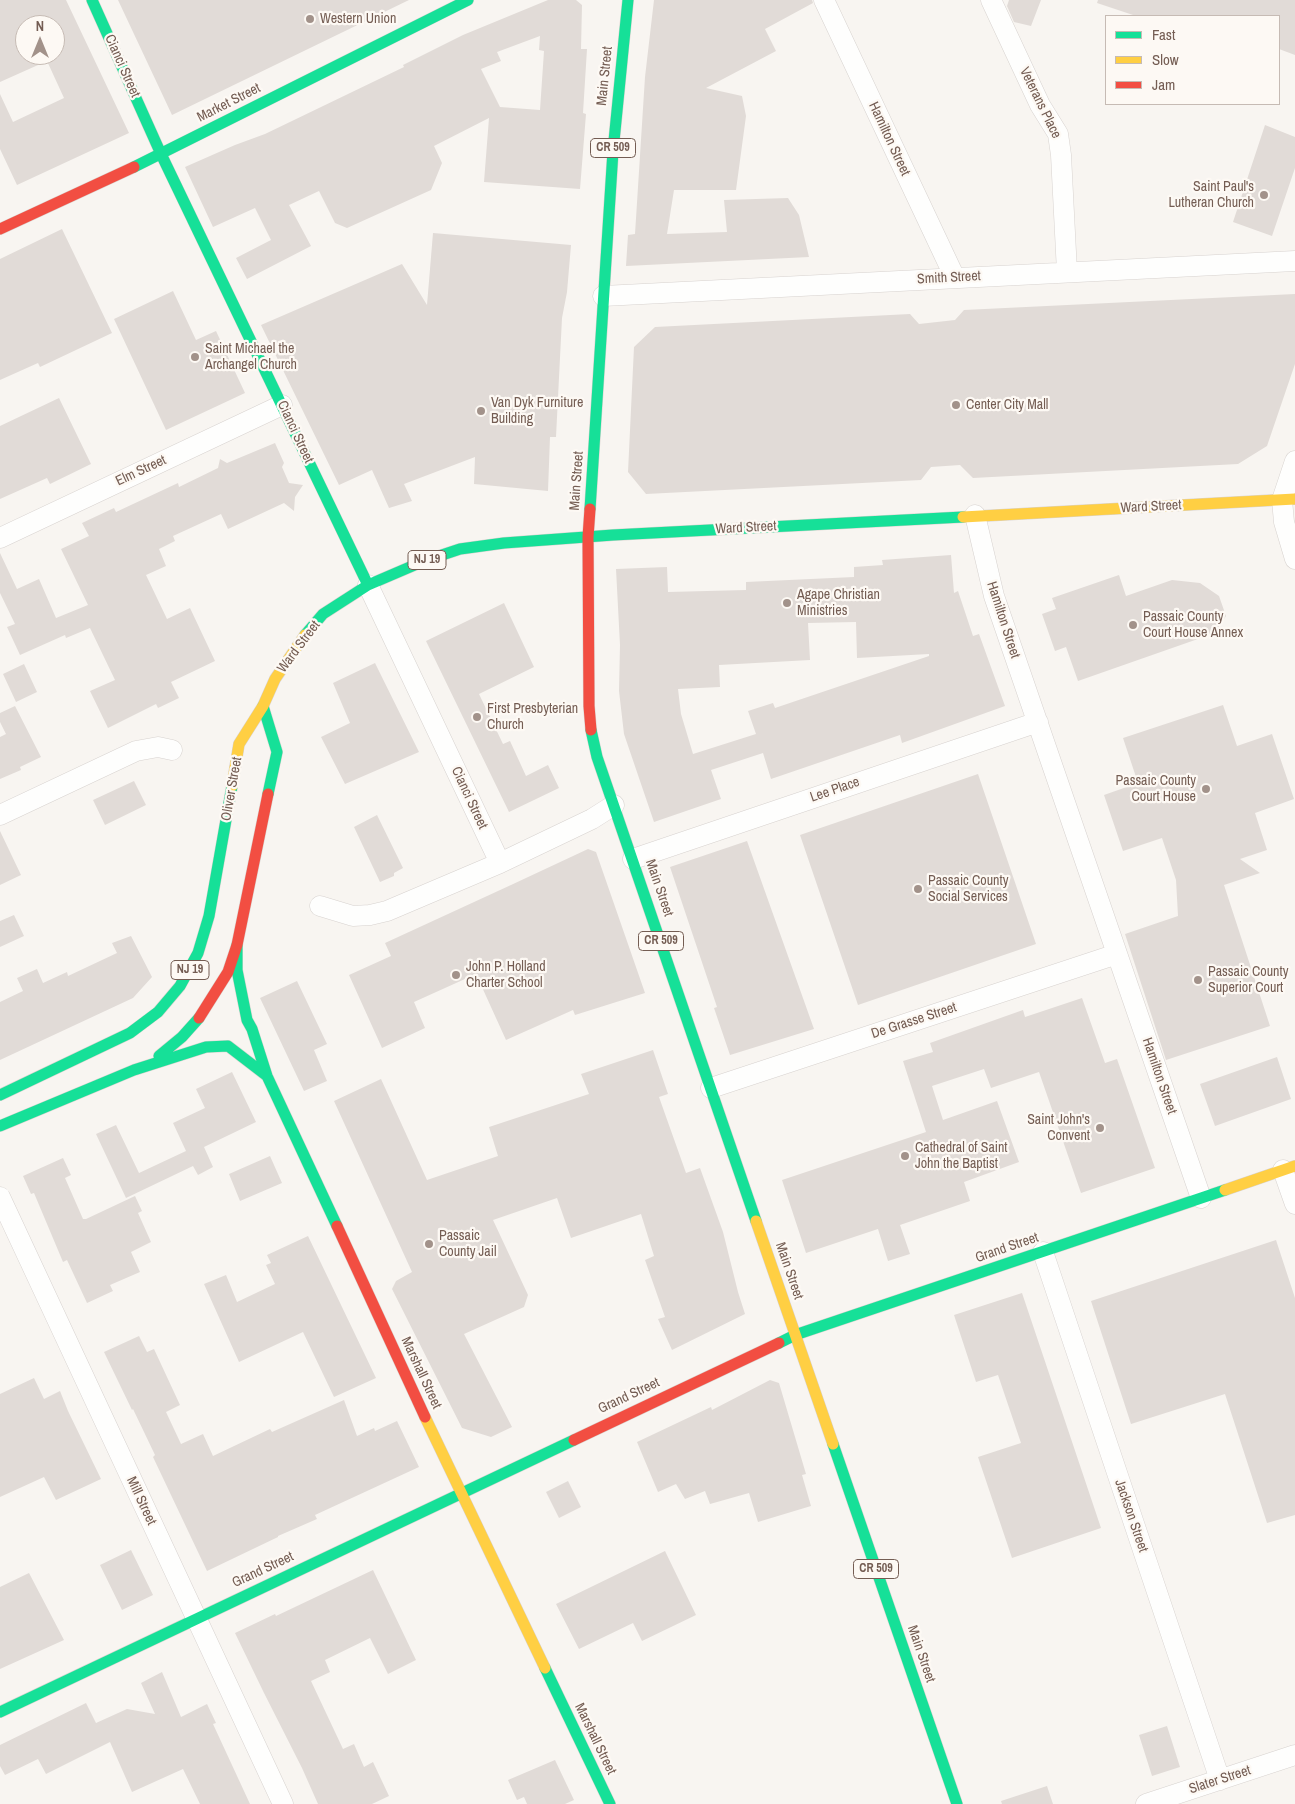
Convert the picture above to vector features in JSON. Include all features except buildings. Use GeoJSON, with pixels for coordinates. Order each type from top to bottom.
{"type":"FeatureCollection","features":[{"type":"Feature","properties":{"kind":"main road","name":"Cianci Street"},"geometry":{"type":"LineString","coordinates":[[92,0],[161,154],[368,585]]}},
{"type":"Feature","properties":{"kind":"main road","name":"Main Street"},"geometry":{"type":"LineString","coordinates":[[628,0],[613,151],[588,536],[590,721],[597,757],[957,1804]]}},
{"type":"Feature","properties":{"kind":"main road","name":"Market Street"},"geometry":{"type":"LineString","coordinates":[[0,229],[161,154],[462,2]]}},
{"type":"Feature","properties":{"kind":"main road","name":"Ward Street"},"geometry":{"type":"LineString","coordinates":[[263,706],[275,679],[303,637],[323,614],[368,585],[424,561],[460,550],[504,543],[588,536],[1288,500]]}},
{"type":"Feature","properties":{"kind":"main road","name":"NJ 19"},"geometry":{"type":"LineString","coordinates":[[0,1126],[134,1070],[163,1054],[199,1018],[228,972],[237,945],[277,752],[263,706]]}},
{"type":"Feature","properties":{"kind":"main road","name":"Oliver Street"},"geometry":{"type":"LineString","coordinates":[[0,1095],[130,1033],[158,1012],[180,986],[198,953],[209,916],[240,744],[263,706]]}},
{"type":"Feature","properties":{"kind":"main road","name":"Marshall Street"},"geometry":{"type":"LineString","coordinates":[[237,945],[237,970],[240,990],[247,1020],[252,1029],[267,1076],[460,1493],[610,1804]]}},
{"type":"Feature","properties":{"kind":"main road"},"geometry":{"type":"LineString","coordinates":[[134,1070],[196,1049],[228,1046],[267,1076]]}},
{"type":"Feature","properties":{"kind":"main road","name":"Grand Street"},"geometry":{"type":"LineString","coordinates":[[0,1712],[795,1335],[1289,1168]]}},
{"type":"Feature","properties":{"kind":"street","name":"Hamilton Street"},"geometry":{"type":"LineString","coordinates":[[824,0],[955,278]]}},
{"type":"Feature","properties":{"kind":"street","name":"Veterans Place"},"geometry":{"type":"LineString","coordinates":[[991,0],[1040,105],[1058,134],[1061,155],[1066,272]]}},
{"type":"Feature","properties":{"kind":"street","name":"Smith Street"},"geometry":{"type":"LineString","coordinates":[[603,296],[1295,261]]}},
{"type":"Feature","properties":{"kind":"street","name":"Elm Street"},"geometry":{"type":"LineString","coordinates":[[0,538],[282,405]]}},
{"type":"Feature","properties":{"kind":"street"},"geometry":{"type":"LineString","coordinates":[[1295,461],[1284,522],[1295,558]]}},
{"type":"Feature","properties":{"kind":"street","name":"Hamilton Street"},"geometry":{"type":"LineString","coordinates":[[975,515],[994,596],[1201,1198]]}},
{"type":"Feature","properties":{"kind":"street","name":"Cianci Street"},"geometry":{"type":"LineString","coordinates":[[368,585],[500,863]]}},
{"type":"Feature","properties":{"kind":"street","name":"Lee Place"},"geometry":{"type":"LineString","coordinates":[[633,859],[1038,722]]}},
{"type":"Feature","properties":{"kind":"street"},"geometry":{"type":"LineString","coordinates":[[0,815],[136,750],[158,747],[172,750]]}},
{"type":"Feature","properties":{"kind":"street"},"geometry":{"type":"LineString","coordinates":[[320,906],[353,916],[387,911],[500,863],[592,820],[614,806]]}},
{"type":"Feature","properties":{"kind":"street","name":"De Grasse Street"},"geometry":{"type":"LineString","coordinates":[[711,1088],[1118,954]]}},
{"type":"Feature","properties":{"kind":"street"},"geometry":{"type":"LineString","coordinates":[[1289,1168],[1295,1204]]}},
{"type":"Feature","properties":{"kind":"street","name":"Mill Street"},"geometry":{"type":"LineString","coordinates":[[0,1197],[283,1804]]}},
{"type":"Feature","properties":{"kind":"street","name":"Jackson Street"},"geometry":{"type":"LineString","coordinates":[[1043,1252],[1220,1780]]}},
{"type":"Feature","properties":{"kind":"street","name":"Slater Street"},"geometry":{"type":"LineString","coordinates":[[1146,1804],[1295,1755]]}},
{"type":"Feature","properties":{"kind":"traffic: fast"},"geometry":{"type":"LineString","coordinates":[[92,0],[161,154],[368,585]]}},
{"type":"Feature","properties":{"kind":"traffic: fast"},"geometry":{"type":"LineString","coordinates":[[134,167],[468,0]]}},
{"type":"Feature","properties":{"kind":"traffic: fast"},"geometry":{"type":"LineString","coordinates":[[590,509],[613,151],[628,0]]}},
{"type":"Feature","properties":{"kind":"traffic: fast"},"geometry":{"type":"LineString","coordinates":[[305,635],[323,614],[368,585],[424,561],[460,549],[504,543],[613,535],[963,517]]}},
{"type":"Feature","properties":{"kind":"traffic: fast"},"geometry":{"type":"LineString","coordinates":[[263,706],[277,752],[268,794]]}},
{"type":"Feature","properties":{"kind":"traffic: fast"},"geometry":{"type":"LineString","coordinates":[[591,730],[597,757],[756,1221]]}},
{"type":"Feature","properties":{"kind":"traffic: fast"},"geometry":{"type":"LineString","coordinates":[[0,1095],[130,1033],[158,1012],[180,986],[198,953],[209,916],[232,786]]}},
{"type":"Feature","properties":{"kind":"traffic: fast"},"geometry":{"type":"LineString","coordinates":[[237,945],[237,970],[247,1020],[252,1029],[267,1076],[337,1226]]}},
{"type":"Feature","properties":{"kind":"traffic: fast"},"geometry":{"type":"LineString","coordinates":[[159,1056],[182,1037],[199,1018]]}},
{"type":"Feature","properties":{"kind":"traffic: fast"},"geometry":{"type":"LineString","coordinates":[[0,1126],[134,1070],[206,1047],[228,1046],[267,1076]]}},
{"type":"Feature","properties":{"kind":"traffic: fast"},"geometry":{"type":"LineString","coordinates":[[779,1343],[795,1335],[1225,1190]]}},
{"type":"Feature","properties":{"kind":"traffic: fast"},"geometry":{"type":"LineString","coordinates":[[0,1712],[574,1440]]}},
{"type":"Feature","properties":{"kind":"traffic: fast"},"geometry":{"type":"LineString","coordinates":[[833,1444],[957,1804]]}},
{"type":"Feature","properties":{"kind":"traffic: fast"},"geometry":{"type":"LineString","coordinates":[[545,1668],[610,1804]]}},
{"type":"Feature","properties":{"kind":"traffic: slow"},"geometry":{"type":"LineString","coordinates":[[963,517],[1295,499]]}},
{"type":"Feature","properties":{"kind":"traffic: slow"},"geometry":{"type":"LineString","coordinates":[[232,786],[239,744],[263,706],[275,679],[305,635]]}},
{"type":"Feature","properties":{"kind":"traffic: slow"},"geometry":{"type":"LineString","coordinates":[[1225,1190],[1295,1166]]}},
{"type":"Feature","properties":{"kind":"traffic: slow"},"geometry":{"type":"LineString","coordinates":[[756,1221],[833,1444]]}},
{"type":"Feature","properties":{"kind":"traffic: slow"},"geometry":{"type":"LineString","coordinates":[[425,1417],[545,1668]]}},
{"type":"Feature","properties":{"kind":"traffic: jam"},"geometry":{"type":"LineString","coordinates":[[0,229],[134,167]]}},
{"type":"Feature","properties":{"kind":"traffic: jam"},"geometry":{"type":"LineString","coordinates":[[590,509],[588,537],[589,706],[591,730]]}},
{"type":"Feature","properties":{"kind":"traffic: jam"},"geometry":{"type":"LineString","coordinates":[[199,1018],[228,972],[237,945],[268,794]]}},
{"type":"Feature","properties":{"kind":"traffic: jam"},"geometry":{"type":"LineString","coordinates":[[337,1226],[425,1417]]}},
{"type":"Feature","properties":{"kind":"traffic: jam"},"geometry":{"type":"LineString","coordinates":[[574,1440],[779,1343]]}},
{"type":"Feature","properties":{"kind":"place","name":"Western Union"},"geometry":{"type":"Point","coordinates":[310,19]}},
{"type":"Feature","properties":{"kind":"place","name":"Saint Paul's Lutheran Church"},"geometry":{"type":"Point","coordinates":[1264,195]}},
{"type":"Feature","properties":{"kind":"place","name":"Saint Michael the Archangel Church"},"geometry":{"type":"Point","coordinates":[195,357]}},
{"type":"Feature","properties":{"kind":"place","name":"Center City Mall"},"geometry":{"type":"Point","coordinates":[956,405]}},
{"type":"Feature","properties":{"kind":"place","name":"Van Dyk Furniture Building"},"geometry":{"type":"Point","coordinates":[481,411]}},
{"type":"Feature","properties":{"kind":"place","name":"Agape Christian Ministries"},"geometry":{"type":"Point","coordinates":[787,603]}},
{"type":"Feature","properties":{"kind":"place","name":"Passaic County Court House Annex"},"geometry":{"type":"Point","coordinates":[1133,625]}},
{"type":"Feature","properties":{"kind":"place","name":"First Presbyterian Church"},"geometry":{"type":"Point","coordinates":[477,717]}},
{"type":"Feature","properties":{"kind":"place","name":"Passaic County Court House"},"geometry":{"type":"Point","coordinates":[1206,789]}},
{"type":"Feature","properties":{"kind":"place","name":"Passaic County Social Services"},"geometry":{"type":"Point","coordinates":[918,889]}},
{"type":"Feature","properties":{"kind":"place","name":"John P. Holland Charter School"},"geometry":{"type":"Point","coordinates":[456,975]}},
{"type":"Feature","properties":{"kind":"place","name":"Passaic County Superior Court"},"geometry":{"type":"Point","coordinates":[1198,980]}},
{"type":"Feature","properties":{"kind":"place","name":"Saint John's Convent"},"geometry":{"type":"Point","coordinates":[1100,1128]}},
{"type":"Feature","properties":{"kind":"place","name":"Cathedral of Saint John the Baptist"},"geometry":{"type":"Point","coordinates":[905,1156]}},
{"type":"Feature","properties":{"kind":"place","name":"Passaic County Jail"},"geometry":{"type":"Point","coordinates":[429,1244]}}]}
